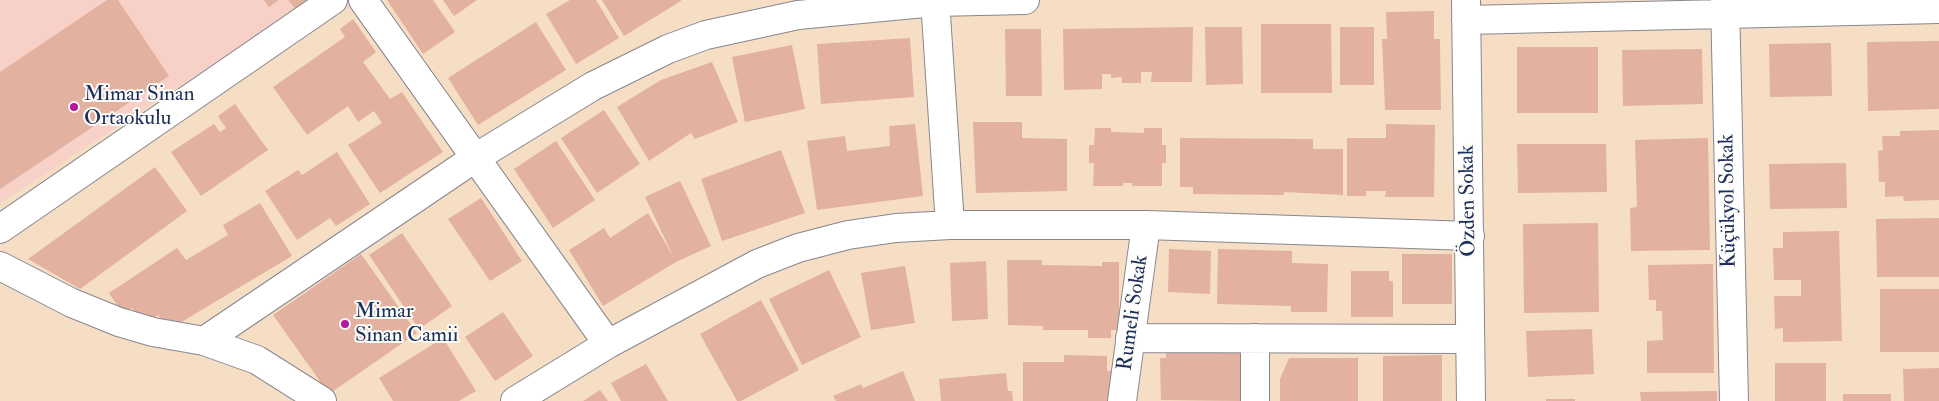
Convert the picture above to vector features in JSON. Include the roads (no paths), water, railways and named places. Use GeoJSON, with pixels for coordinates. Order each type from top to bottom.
{"type":"FeatureCollection","features":[{"type":"Feature","properties":{"kind":"street"},"geometry":{"type":"LineString","coordinates":[[0,229],[333,0]]}},
{"type":"Feature","properties":{"kind":"street"},"geometry":{"type":"LineString","coordinates":[[363,0],[608,344]]}},
{"type":"Feature","properties":{"kind":"street"},"geometry":{"type":"LineString","coordinates":[[204,341],[475,158],[594,86],[633,65],[706,35],[798,15],[935,1],[1026,0]]}},
{"type":"Feature","properties":{"kind":"street"},"geometry":{"type":"LineString","coordinates":[[935,1],[950,225]]}},
{"type":"Feature","properties":{"kind":"street"},"geometry":{"type":"LineString","coordinates":[[1466,10],[1725,7],[1939,9]]}},
{"type":"Feature","properties":{"kind":"street","name":"Küçükyol Sokak"},"geometry":{"type":"LineString","coordinates":[[1725,7],[1734,401]]}},
{"type":"Feature","properties":{"kind":"street","name":"Özden Sokak"},"geometry":{"type":"LineString","coordinates":[[1466,10],[1471,401]]}},
{"type":"Feature","properties":{"kind":"street"},"geometry":{"type":"LineString","coordinates":[[515,401],[608,344],[756,264],[798,248],[848,235],[896,228],[950,225],[1146,225],[1470,236]]}},
{"type":"Feature","properties":{"kind":"street","name":"Rumeli Sokak"},"geometry":{"type":"LineString","coordinates":[[1122,401],[1146,225]]}},
{"type":"Feature","properties":{"kind":"street"},"geometry":{"type":"LineString","coordinates":[[0,266],[72,303],[119,322],[153,332],[204,341],[257,360],[322,401]]}},
{"type":"Feature","properties":{"kind":"street"},"geometry":{"type":"LineString","coordinates":[[1130,338],[1470,339]]}},
{"type":"Feature","properties":{"kind":"street"},"geometry":{"type":"LineString","coordinates":[[1255,338],[1255,401]]}},
{"type":"Feature","properties":{"kind":"place","name":"Mimar Sinan Ortaokulu"},"geometry":{"type":"Point","coordinates":[74,107]}},
{"type":"Feature","properties":{"kind":"place","name":"Mimar Sinan Camii"},"geometry":{"type":"Point","coordinates":[345,324]}}]}
